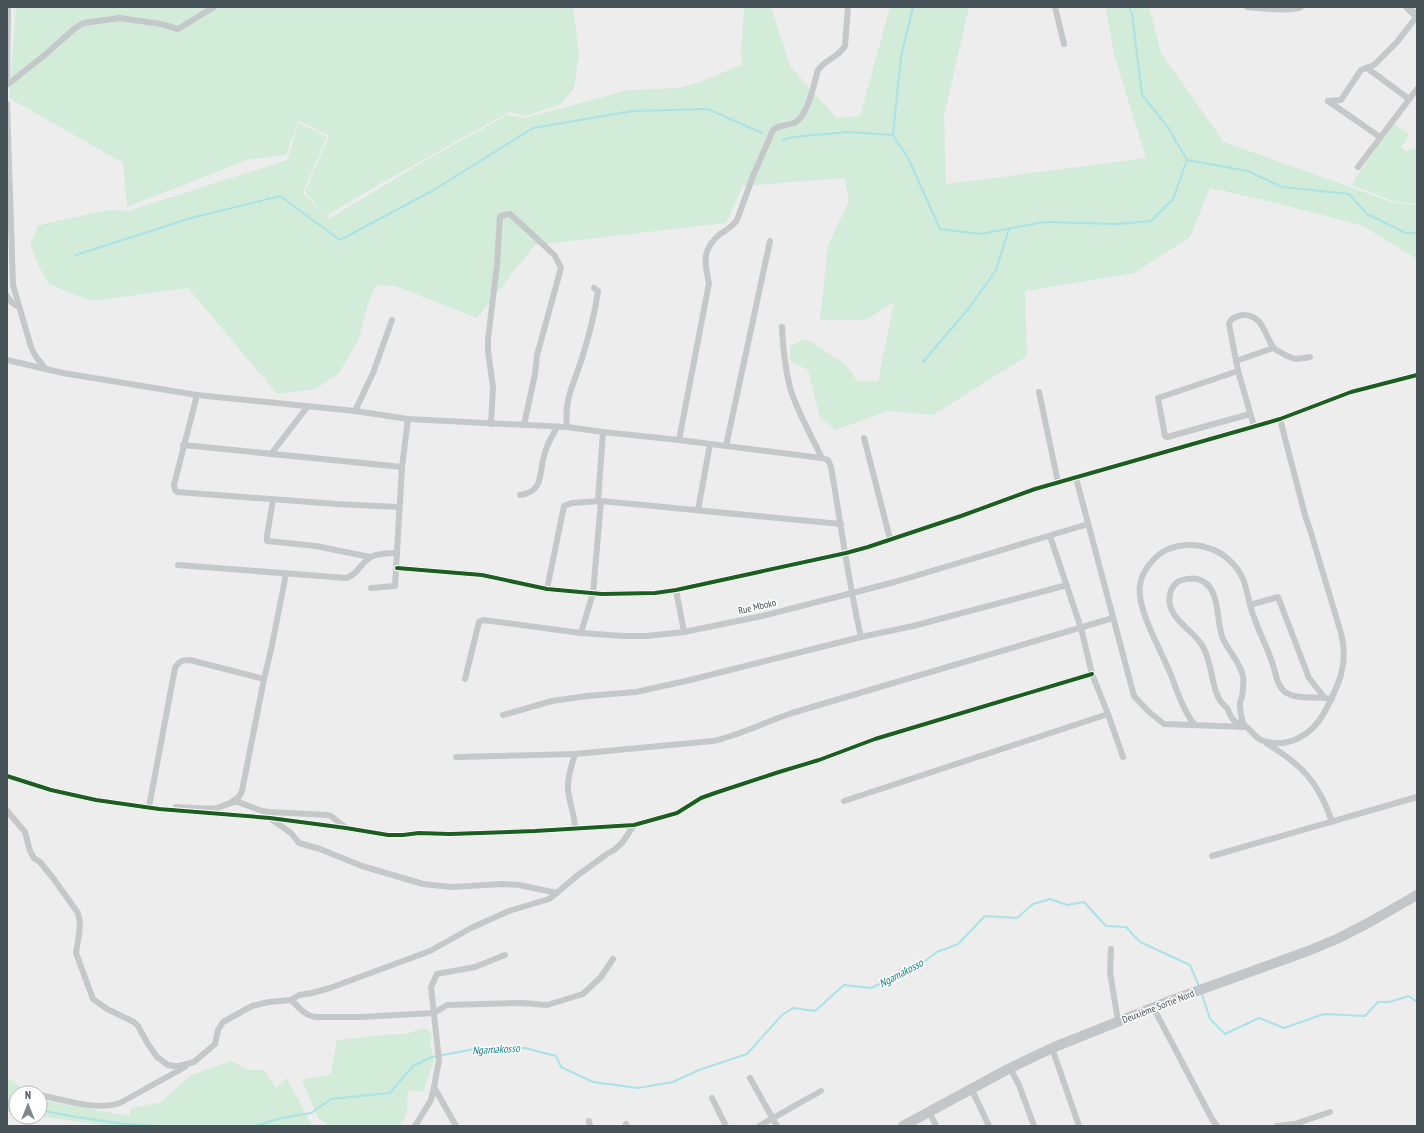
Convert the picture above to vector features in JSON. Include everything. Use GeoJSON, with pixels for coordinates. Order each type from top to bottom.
{"type":"FeatureCollection","features":[{"type":"Feature","properties":{"kind":"main road","name":"Deuxième Sortie Nord"},"geometry":{"type":"LineString","coordinates":[[902,1126],[971,1088],[1052,1048],[1153,1007],[1330,942],[1370,922],[1417,895]]}},
{"type":"Feature","properties":{"kind":"street"},"geometry":{"type":"LineString","coordinates":[[7,80],[8,7]]}},
{"type":"Feature","properties":{"kind":"street"},"geometry":{"type":"LineString","coordinates":[[7,86],[75,28],[84,23],[120,18],[178,28],[214,7]]}},
{"type":"Feature","properties":{"kind":"street"},"geometry":{"type":"LineString","coordinates":[[680,440],[709,283],[705,266],[705,256],[708,248],[719,235],[733,225],[737,220],[753,176],[773,130],[778,126],[794,123],[801,117],[820,66],[832,59],[845,46],[848,7]]}},
{"type":"Feature","properties":{"kind":"street"},"geometry":{"type":"LineString","coordinates":[[1055,7],[1064,44]]}},
{"type":"Feature","properties":{"kind":"street"},"geometry":{"type":"LineString","coordinates":[[1247,7],[1295,9],[1301,7]]}},
{"type":"Feature","properties":{"kind":"street"},"geometry":{"type":"LineString","coordinates":[[1380,137],[1328,101],[1341,100],[1361,70],[1374,65],[1397,42],[1417,16],[1406,7]]}},
{"type":"Feature","properties":{"kind":"street"},"geometry":{"type":"LineString","coordinates":[[1367,68],[1409,99]]}},
{"type":"Feature","properties":{"kind":"street"},"geometry":{"type":"LineString","coordinates":[[1358,167],[1417,89]]}},
{"type":"Feature","properties":{"kind":"street"},"geometry":{"type":"LineString","coordinates":[[7,104],[8,177],[13,285],[31,347],[36,357],[45,368]]}},
{"type":"Feature","properties":{"kind":"street"},"geometry":{"type":"LineString","coordinates":[[491,424],[493,387],[488,345],[497,265],[500,216],[510,214],[547,248],[554,256],[560,268],[537,355],[535,374],[524,425]]}},
{"type":"Feature","properties":{"kind":"street"},"geometry":{"type":"LineString","coordinates":[[726,446],[770,241]]}},
{"type":"Feature","properties":{"kind":"street"},"geometry":{"type":"LineString","coordinates":[[567,427],[567,400],[583,354],[596,302],[598,291],[594,288]]}},
{"type":"Feature","properties":{"kind":"street"},"geometry":{"type":"LineString","coordinates":[[7,296],[12,303],[19,307]]}},
{"type":"Feature","properties":{"kind":"street"},"geometry":{"type":"LineString","coordinates":[[1254,426],[1236,361],[1229,324],[1233,317],[1247,315],[1253,317],[1265,329],[1273,348],[1292,359],[1310,357]]}},
{"type":"Feature","properties":{"kind":"street"},"geometry":{"type":"LineString","coordinates":[[355,411],[373,373],[392,320]]}},
{"type":"Feature","properties":{"kind":"street"},"geometry":{"type":"LineString","coordinates":[[782,327],[784,351],[792,391],[796,404],[822,458]]}},
{"type":"Feature","properties":{"kind":"street"},"geometry":{"type":"LineString","coordinates":[[1236,361],[1273,348]]}},
{"type":"Feature","properties":{"kind":"street"},"geometry":{"type":"LineString","coordinates":[[7,360],[63,373],[197,395],[355,411],[408,419],[567,427],[822,458],[828,460],[831,467],[846,553],[851,594],[861,638]]}},
{"type":"Feature","properties":{"kind":"street"},"geometry":{"type":"LineString","coordinates":[[1238,371],[1158,398],[1165,436],[1167,437],[1250,414]]}},
{"type":"Feature","properties":{"kind":"street"},"geometry":{"type":"LineString","coordinates":[[396,568],[482,575],[547,588],[602,594],[676,590],[846,553],[1058,482],[1254,426],[1351,392],[1417,375]]}},
{"type":"Feature","properties":{"kind":"street"},"geometry":{"type":"LineString","coordinates":[[1039,392],[1058,482]]}},
{"type":"Feature","properties":{"kind":"street"},"geometry":{"type":"LineString","coordinates":[[197,395],[174,485],[177,492],[273,500],[399,507]]}},
{"type":"Feature","properties":{"kind":"street"},"geometry":{"type":"LineString","coordinates":[[271,454],[308,406]]}},
{"type":"Feature","properties":{"kind":"street"},"geometry":{"type":"LineString","coordinates":[[1261,740],[1276,743],[1287,743],[1310,732],[1321,720],[1340,683],[1344,663],[1344,646],[1305,515],[1280,418]]}},
{"type":"Feature","properties":{"kind":"street"},"geometry":{"type":"LineString","coordinates":[[371,588],[395,586],[402,466],[408,419]]}},
{"type":"Feature","properties":{"kind":"street"},"geometry":{"type":"LineString","coordinates":[[520,495],[528,494],[537,486],[541,474],[545,451],[557,427]]}},
{"type":"Feature","properties":{"kind":"street"},"geometry":{"type":"LineString","coordinates":[[581,632],[593,593],[600,501],[603,432]]}},
{"type":"Feature","properties":{"kind":"street"},"geometry":{"type":"LineString","coordinates":[[864,438],[890,539]]}},
{"type":"Feature","properties":{"kind":"street"},"geometry":{"type":"LineString","coordinates":[[698,510],[710,444]]}},
{"type":"Feature","properties":{"kind":"street"},"geometry":{"type":"LineString","coordinates":[[183,445],[402,466]]}},
{"type":"Feature","properties":{"kind":"street"},"geometry":{"type":"LineString","coordinates":[[1076,478],[1134,696],[1149,712],[1164,724],[1244,726]]}},
{"type":"Feature","properties":{"kind":"street"},"geometry":{"type":"LineString","coordinates":[[273,500],[267,541],[316,546],[370,557]]}},
{"type":"Feature","properties":{"kind":"street"},"geometry":{"type":"LineString","coordinates":[[547,588],[564,506],[572,503],[600,501],[841,524]]}},
{"type":"Feature","properties":{"kind":"street","name":"Rue Mboko"},"geometry":{"type":"LineString","coordinates":[[465,679],[480,620],[581,632],[646,636],[684,632],[762,616],[896,582],[1088,524]]}},
{"type":"Feature","properties":{"kind":"street"},"geometry":{"type":"LineString","coordinates":[[1050,536],[1081,628],[1092,674],[1123,757]]}},
{"type":"Feature","properties":{"kind":"street"},"geometry":{"type":"LineString","coordinates":[[1194,724],[1185,710],[1144,612],[1140,592],[1140,585],[1144,571],[1156,557],[1164,551],[1173,548],[1191,545],[1209,548],[1220,553],[1231,562],[1242,578],[1253,616],[1273,664],[1280,687],[1283,691],[1299,697],[1324,697],[1332,699]]}},
{"type":"Feature","properties":{"kind":"street"},"geometry":{"type":"LineString","coordinates":[[178,565],[346,578],[354,574],[370,557],[397,553]]}},
{"type":"Feature","properties":{"kind":"street"},"geometry":{"type":"LineString","coordinates":[[159,809],[172,806],[218,808],[239,797],[242,791],[264,678],[272,650],[286,574]]}},
{"type":"Feature","properties":{"kind":"street"},"geometry":{"type":"LineString","coordinates":[[1244,726],[1240,706],[1243,677],[1239,664],[1228,649],[1223,638],[1215,598],[1211,589],[1201,580],[1194,578],[1186,579],[1175,584],[1171,589],[1169,601],[1170,607],[1203,646],[1209,662],[1216,690],[1222,704],[1227,709],[1234,721],[1244,726],[1261,740],[1284,754],[1309,776],[1318,787],[1332,822]]}},
{"type":"Feature","properties":{"kind":"street"},"geometry":{"type":"LineString","coordinates":[[503,715],[552,701],[643,690],[913,626],[1067,585]]}},
{"type":"Feature","properties":{"kind":"street"},"geometry":{"type":"LineString","coordinates":[[676,590],[684,632]]}},
{"type":"Feature","properties":{"kind":"street"},"geometry":{"type":"LineString","coordinates":[[1250,605],[1278,597],[1309,678],[1324,697]]}},
{"type":"Feature","properties":{"kind":"street"},"geometry":{"type":"LineString","coordinates":[[456,757],[575,754],[713,741],[732,737],[767,721],[792,713],[1113,618]]}},
{"type":"Feature","properties":{"kind":"street"},"geometry":{"type":"LineString","coordinates":[[149,807],[177,664],[190,660],[264,678]]}},
{"type":"Feature","properties":{"kind":"street"},"geometry":{"type":"LineString","coordinates":[[7,776],[51,790],[96,800],[159,809],[270,818],[388,835],[575,829],[634,825],[677,813],[701,798],[819,760],[875,739],[1092,674]]}},
{"type":"Feature","properties":{"kind":"street"},"geometry":{"type":"LineString","coordinates":[[1227,709],[1240,706]]}},
{"type":"Feature","properties":{"kind":"street"},"geometry":{"type":"LineString","coordinates":[[844,801],[1108,714]]}},
{"type":"Feature","properties":{"kind":"street"},"geometry":{"type":"LineString","coordinates":[[575,754],[568,788],[570,802],[575,817],[575,829]]}},
{"type":"Feature","properties":{"kind":"street"},"geometry":{"type":"LineString","coordinates":[[1212,856],[1417,797]]}},
{"type":"Feature","properties":{"kind":"street"},"geometry":{"type":"LineString","coordinates":[[233,801],[244,803],[258,810],[269,812],[328,815],[346,828]]}},
{"type":"Feature","properties":{"kind":"street"},"geometry":{"type":"LineString","coordinates":[[7,811],[25,832],[30,851],[34,858],[40,862],[53,878],[78,913],[80,923],[76,953],[93,999],[134,1022],[157,1057],[168,1065],[179,1066],[194,1062]]}},
{"type":"Feature","properties":{"kind":"street"},"geometry":{"type":"LineString","coordinates":[[270,818],[291,833],[299,843],[320,849],[362,866],[423,884],[452,887],[502,884],[519,885],[557,893]]}},
{"type":"Feature","properties":{"kind":"street"},"geometry":{"type":"LineString","coordinates":[[48,1097],[91,1106],[115,1105],[194,1062],[215,1044],[218,1030],[223,1022],[252,1006],[269,1002],[292,1000],[299,995],[330,988],[430,951],[471,928],[522,907],[548,899],[614,850],[622,843],[634,825]]}},
{"type":"Feature","properties":{"kind":"street"},"geometry":{"type":"LineString","coordinates":[[1111,949],[1110,972],[1118,1021]]}},
{"type":"Feature","properties":{"kind":"street"},"geometry":{"type":"LineString","coordinates":[[415,1126],[431,1100],[439,1060],[431,986],[437,974],[475,967],[505,955]]}},
{"type":"Feature","properties":{"kind":"street"},"geometry":{"type":"LineString","coordinates":[[292,1000],[304,1013],[315,1017],[361,1017],[434,1013],[447,1005],[522,1003],[547,1005],[583,994],[601,977],[613,959]]}},
{"type":"Feature","properties":{"kind":"street"},"geometry":{"type":"LineString","coordinates":[[1153,1007],[1217,1126]]}},
{"type":"Feature","properties":{"kind":"street"},"geometry":{"type":"LineString","coordinates":[[1052,1048],[1079,1126]]}},
{"type":"Feature","properties":{"kind":"street"},"geometry":{"type":"LineString","coordinates":[[1010,1068],[1022,1090],[1034,1126]]}},
{"type":"Feature","properties":{"kind":"street"},"geometry":{"type":"LineString","coordinates":[[750,1078],[777,1126]]}},
{"type":"Feature","properties":{"kind":"street"},"geometry":{"type":"LineString","coordinates":[[434,1087],[456,1126]]}},
{"type":"Feature","properties":{"kind":"street"},"geometry":{"type":"LineString","coordinates":[[971,1088],[989,1126]]}},
{"type":"Feature","properties":{"kind":"street"},"geometry":{"type":"LineString","coordinates":[[759,1126],[821,1091]]}},
{"type":"Feature","properties":{"kind":"street"},"geometry":{"type":"LineString","coordinates":[[712,1098],[726,1126]]}},
{"type":"Feature","properties":{"kind":"street"},"geometry":{"type":"LineString","coordinates":[[929,1111],[936,1126]]}},
{"type":"Feature","properties":{"kind":"street"},"geometry":{"type":"LineString","coordinates":[[1277,1126],[1295,1124],[1330,1112]]}},
{"type":"Feature","properties":{"kind":"green space"},"geometry":{"type":"Polygon","coordinates":[[[16,7],[573,7],[579,54],[574,88],[561,104],[525,116],[509,112],[326,216],[305,192],[329,136],[299,121],[286,155],[247,160],[127,207],[123,163],[9,98],[16,7]]]}},
{"type":"Feature","properties":{"kind":"green space"},"geometry":{"type":"Polygon","coordinates":[[[744,7],[771,7],[790,66],[837,118],[860,116],[890,7],[969,7],[944,116],[946,184],[1146,158],[1114,54],[1106,7],[1149,7],[1161,53],[1224,142],[1395,203],[1417,205],[1417,259],[1361,225],[1210,188],[1190,237],[1134,273],[1025,291],[1027,356],[933,415],[888,411],[835,430],[820,417],[808,370],[790,361],[790,347],[803,339],[815,344],[845,364],[858,382],[878,381],[894,302],[866,320],[820,320],[828,245],[849,201],[845,178],[743,186],[726,223],[535,245],[477,318],[395,286],[376,285],[368,304],[358,341],[339,373],[316,389],[277,394],[188,288],[92,301],[50,285],[39,267],[30,243],[39,225],[107,210],[128,211],[287,160],[299,123],[327,137],[303,193],[329,219],[416,166],[507,115],[525,118],[628,90],[679,88],[700,82],[743,64],[741,56],[744,7]]]}},
{"type":"Feature","properties":{"kind":"green space"},"geometry":{"type":"Polygon","coordinates":[[[1393,123],[1410,135],[1401,147],[1406,151],[1417,148],[1417,204],[1396,202],[1351,185],[1393,123]]]}},
{"type":"Feature","properties":{"kind":"green space"},"geometry":{"type":"Polygon","coordinates":[[[424,1028],[432,1033],[430,1044],[434,1060],[423,1092],[408,1090],[407,1113],[400,1126],[329,1126],[318,1118],[302,1080],[331,1074],[337,1040],[392,1034],[406,1034],[424,1028]]]}},
{"type":"Feature","properties":{"kind":"green space"},"geometry":{"type":"Polygon","coordinates":[[[231,1061],[248,1070],[264,1070],[276,1088],[287,1078],[312,1126],[110,1126],[48,1117],[48,1101],[129,1116],[131,1108],[161,1102],[191,1075],[231,1061]]]}},
{"type":"Feature","properties":{"kind":"green space"},"geometry":{"type":"Polygon","coordinates":[[[7,1080],[12,1080],[17,1085],[8,1085],[7,1112],[7,1080]]]}},
{"type":"Feature","properties":{"kind":"waterway"},"geometry":{"type":"LineString","coordinates":[[893,135],[901,56],[913,7]]}},
{"type":"Feature","properties":{"kind":"waterway"},"geometry":{"type":"LineString","coordinates":[[1129,7],[1132,14],[1142,95],[1167,126],[1187,160]]}},
{"type":"Feature","properties":{"kind":"waterway"},"geometry":{"type":"LineString","coordinates":[[76,255],[191,218],[280,196],[340,240],[432,191],[533,128],[633,111],[708,109],[762,133]]}},
{"type":"Feature","properties":{"kind":"waterway"},"geometry":{"type":"LineString","coordinates":[[782,140],[793,137],[848,132],[893,135],[908,158],[940,229],[981,234],[1044,222],[1117,224],[1151,221],[1173,199],[1187,160],[1248,171],[1282,187],[1349,194],[1367,214],[1406,233],[1417,233]]}},
{"type":"Feature","properties":{"kind":"waterway"},"geometry":{"type":"LineString","coordinates":[[923,362],[969,308],[996,270],[1009,229]]}},
{"type":"Feature","properties":{"kind":"waterway","name":"Ngamakosso"},"geometry":{"type":"LineString","coordinates":[[255,1126],[282,1118],[311,1113],[331,1099],[390,1093],[413,1066],[432,1057],[480,1048],[525,1048],[556,1056],[561,1067],[593,1082],[638,1088],[673,1082],[699,1070],[747,1054],[782,1015],[793,1008],[815,1011],[844,985],[871,988],[918,966],[937,952],[958,944],[985,916],[1017,918],[1033,904],[1050,899],[1067,905],[1084,902],[1106,926],[1126,927],[1140,942],[1190,965],[1199,986]]}},
{"type":"Feature","properties":{"kind":"waterway","name":"Ngamakosso"},"geometry":{"type":"LineString","coordinates":[[1202,994],[1210,1019],[1225,1034],[1259,1018],[1284,1028],[1324,1014],[1365,1016],[1378,1002],[1389,1002],[1409,996],[1417,1002]]}},
{"type":"Feature","properties":{"kind":"waterway"},"geometry":{"type":"LineString","coordinates":[[48,1112],[99,1121],[158,1126]]}},
{"type":"Feature","properties":{"kind":"cycle path"},"geometry":{"type":"LineString","coordinates":[[397,568],[482,575],[547,589],[602,594],[655,593],[676,590],[868,547],[961,516],[1035,489],[1280,419],[1351,392],[1417,375]]}},
{"type":"Feature","properties":{"kind":"cycle path"},"geometry":{"type":"LineString","coordinates":[[7,776],[51,790],[96,800],[159,809],[270,818],[388,835],[535,831],[634,825],[677,813],[701,798],[819,760],[875,739],[1092,674]]}}]}
